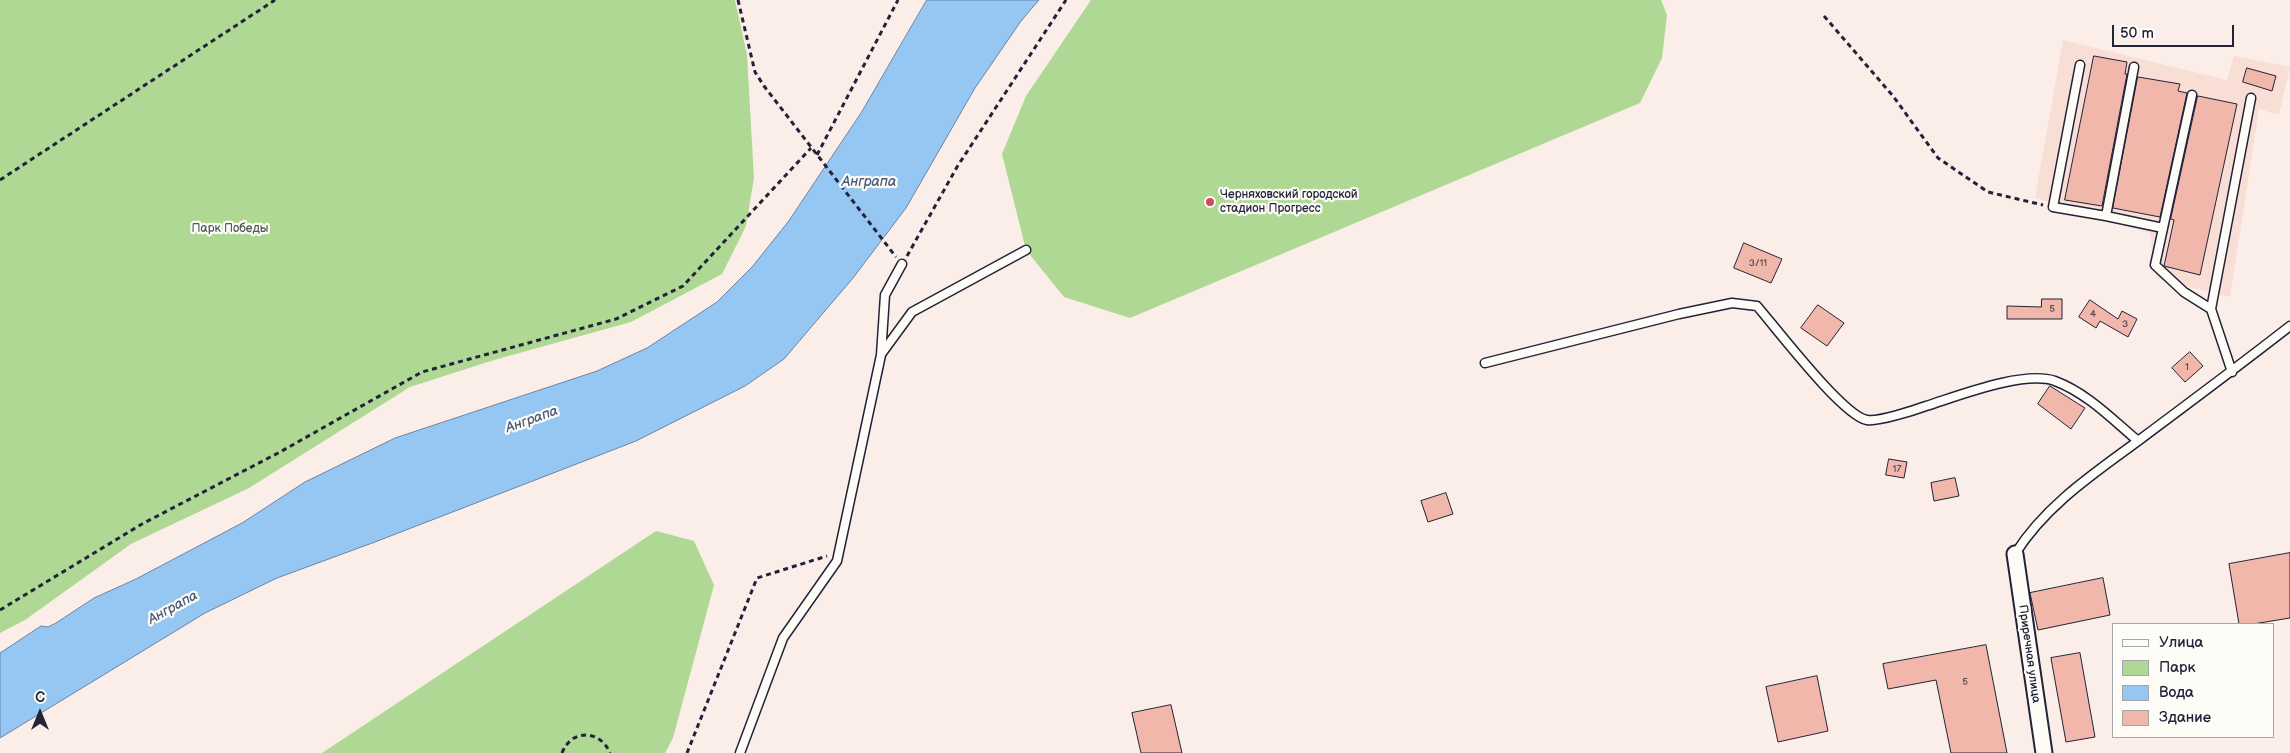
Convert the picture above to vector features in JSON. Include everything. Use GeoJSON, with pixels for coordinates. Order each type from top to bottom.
{"type":"FeatureCollection","features":[{"type":"Feature","properties":{"kind":"street","name":"Приречная улица"},"geometry":{"type":"LineString","coordinates":[[2015,554],[2044,753]]}},
{"type":"Feature","properties":{"kind":"lane"},"geometry":{"type":"LineString","coordinates":[[2080,65],[2053,207],[2163,228]]}},
{"type":"Feature","properties":{"kind":"lane"},"geometry":{"type":"LineString","coordinates":[[2106,216],[2134,67]]}},
{"type":"Feature","properties":{"kind":"lane"},"geometry":{"type":"LineString","coordinates":[[2192,95],[2155,265],[2184,292],[2211,310]]}},
{"type":"Feature","properties":{"kind":"lane"},"geometry":{"type":"LineString","coordinates":[[2232,372],[2211,310],[2251,98]]}},
{"type":"Feature","properties":{"kind":"lane"},"geometry":{"type":"LineString","coordinates":[[881,355],[912,312],[1026,250]]}},
{"type":"Feature","properties":{"kind":"lane"},"geometry":{"type":"LineString","coordinates":[[740,753],[783,638],[837,561],[881,355],[885,295],[902,264]]}},
{"type":"Feature","properties":{"kind":"lane"},"geometry":{"type":"LineString","coordinates":[[1485,363],[1679,314],[1732,303],[1757,306],[1820,379],[1853,413],[1868,420],[1909,412],[2025,378],[2054,380],[2087,397],[2138,441]]}},
{"type":"Feature","properties":{"kind":"lane"},"geometry":{"type":"LineString","coordinates":[[2015,554],[2040,518],[2083,482],[2232,372],[2290,326]]}},
{"type":"Feature","properties":{"kind":"path"},"geometry":{"type":"LineString","coordinates":[[0,180],[275,0]]}},
{"type":"Feature","properties":{"kind":"path"},"geometry":{"type":"LineString","coordinates":[[738,0],[755,72],[811,148],[902,264],[957,166],[1066,0]]}},
{"type":"Feature","properties":{"kind":"path"},"geometry":{"type":"LineString","coordinates":[[817,155],[898,0]]}},
{"type":"Feature","properties":{"kind":"path"},"geometry":{"type":"LineString","coordinates":[[1824,16],[1893,96],[1938,158],[1988,192],[2053,207]]}},
{"type":"Feature","properties":{"kind":"path"},"geometry":{"type":"LineString","coordinates":[[0,610],[142,524],[280,452],[422,372],[616,319],[683,286],[811,148]]}},
{"type":"Feature","properties":{"kind":"path"},"geometry":{"type":"LineString","coordinates":[[687,753],[757,578],[839,552]]}},
{"type":"Feature","properties":{"kind":"path"},"geometry":{"type":"LineString","coordinates":[[562,753],[570,740],[586,734],[601,740],[610,753]]}},
{"type":"Feature","properties":{"kind":"shaded area"},"geometry":{"type":"Polygon","coordinates":[[[2063,40],[2227,80],[2234,56],[2290,67],[2279,115],[2259,109],[2230,297],[2157,279],[2150,233],[2035,198],[2063,40]]]}},
{"type":"Feature","properties":{"kind":"green space","name":"Парк Победы"},"geometry":{"type":"Polygon","coordinates":[[[0,0],[735,0],[747,55],[754,178],[746,226],[722,274],[631,322],[494,360],[410,387],[249,488],[131,544],[25,620],[0,633],[0,0]]]}},
{"type":"Feature","properties":{"kind":"green space","name":"Черняховский городской стадион Прогресс"},"geometry":{"type":"Polygon","coordinates":[[[1091,0],[1661,0],[1667,15],[1662,58],[1640,103],[1130,318],[1064,297],[1026,250],[1002,154],[1026,96],[1091,0]]]}},
{"type":"Feature","properties":{"kind":"green space"},"geometry":{"type":"Polygon","coordinates":[[[656,531],[694,541],[714,585],[673,738],[665,753],[322,753],[656,531]]]}},
{"type":"Feature","properties":{"kind":"water","name":"Анграпа"},"geometry":{"type":"Polygon","coordinates":[[[927,0],[1039,0],[1021,21],[975,88],[906,208],[853,278],[784,359],[745,386],[636,441],[277,578],[205,613],[0,738],[0,653],[41,626],[48,627],[56,623],[94,598],[136,579],[242,523],[305,482],[395,438],[597,371],[647,348],[717,302],[752,267],[788,222],[861,113],[927,0]]]}},
{"type":"Feature","properties":{"kind":"building"},"geometry":{"type":"Polygon","coordinates":[[[2094,56],[2127,62],[2125,74],[2127,74],[2102,206],[2065,200],[2094,56]]]}},
{"type":"Feature","properties":{"kind":"building"},"geometry":{"type":"Polygon","coordinates":[[[2247,68],[2276,76],[2272,91],[2243,82],[2247,68]]]}},
{"type":"Feature","properties":{"kind":"building"},"geometry":{"type":"Polygon","coordinates":[[[2138,77],[2180,84],[2178,91],[2187,93],[2160,217],[2113,208],[2138,77]]]}},
{"type":"Feature","properties":{"kind":"building"},"geometry":{"type":"Polygon","coordinates":[[[2198,96],[2237,104],[2200,275],[2164,266],[2174,220],[2171,219],[2198,96]]]}},
{"type":"Feature","properties":{"kind":"building"},"geometry":{"type":"Polygon","coordinates":[[[1744,243],[1782,259],[1771,283],[1734,268],[1744,243]]]}},
{"type":"Feature","properties":{"kind":"building"},"geometry":{"type":"Polygon","coordinates":[[[2042,299],[2062,299],[2062,319],[2007,319],[2007,306],[2041,307],[2042,299]]]}},
{"type":"Feature","properties":{"kind":"building"},"geometry":{"type":"Polygon","coordinates":[[[2090,300],[2118,319],[2122,311],[2137,319],[2128,337],[2100,321],[2096,328],[2079,317],[2090,300]]]}},
{"type":"Feature","properties":{"kind":"building"},"geometry":{"type":"Polygon","coordinates":[[[1818,305],[1844,323],[1827,346],[1801,328],[1818,305]]]}},
{"type":"Feature","properties":{"kind":"building"},"geometry":{"type":"Polygon","coordinates":[[[2190,352],[2203,366],[2185,382],[2172,368],[2190,352]]]}},
{"type":"Feature","properties":{"kind":"building"},"geometry":{"type":"Polygon","coordinates":[[[2050,386],[2085,408],[2071,429],[2038,404],[2050,386]]]}},
{"type":"Feature","properties":{"kind":"building"},"geometry":{"type":"Polygon","coordinates":[[[1889,459],[1907,462],[1904,478],[1886,475],[1889,459]]]}},
{"type":"Feature","properties":{"kind":"building"},"geometry":{"type":"Polygon","coordinates":[[[1955,478],[1959,496],[1934,501],[1931,483],[1955,478]]]}},
{"type":"Feature","properties":{"kind":"building"},"geometry":{"type":"Polygon","coordinates":[[[1446,493],[1453,514],[1428,522],[1421,501],[1446,493]]]}},
{"type":"Feature","properties":{"kind":"building"},"geometry":{"type":"Polygon","coordinates":[[[2290,553],[2290,618],[2259,623],[2239,623],[2229,564],[2290,553]]]}},
{"type":"Feature","properties":{"kind":"building"},"geometry":{"type":"Polygon","coordinates":[[[2103,578],[2110,615],[2038,630],[2030,593],[2103,578]]]}},
{"type":"Feature","properties":{"kind":"building"},"geometry":{"type":"Polygon","coordinates":[[[1986,645],[2007,753],[1951,753],[1936,680],[1888,689],[1883,664],[1986,645]]]}},
{"type":"Feature","properties":{"kind":"building"},"geometry":{"type":"Polygon","coordinates":[[[2080,653],[2095,737],[2066,742],[2051,658],[2080,653]]]}},
{"type":"Feature","properties":{"kind":"building"},"geometry":{"type":"Polygon","coordinates":[[[1817,676],[1828,731],[1778,742],[1766,687],[1817,676]]]}},
{"type":"Feature","properties":{"kind":"building"},"geometry":{"type":"Polygon","coordinates":[[[1171,705],[1182,753],[1141,753],[1132,713],[1171,705]]]}},
{"type":"Feature","properties":{"kind":"place","name":"Черняховский городской стадион Прогресс"},"geometry":{"type":"Point","coordinates":[1210,202]}}]}
